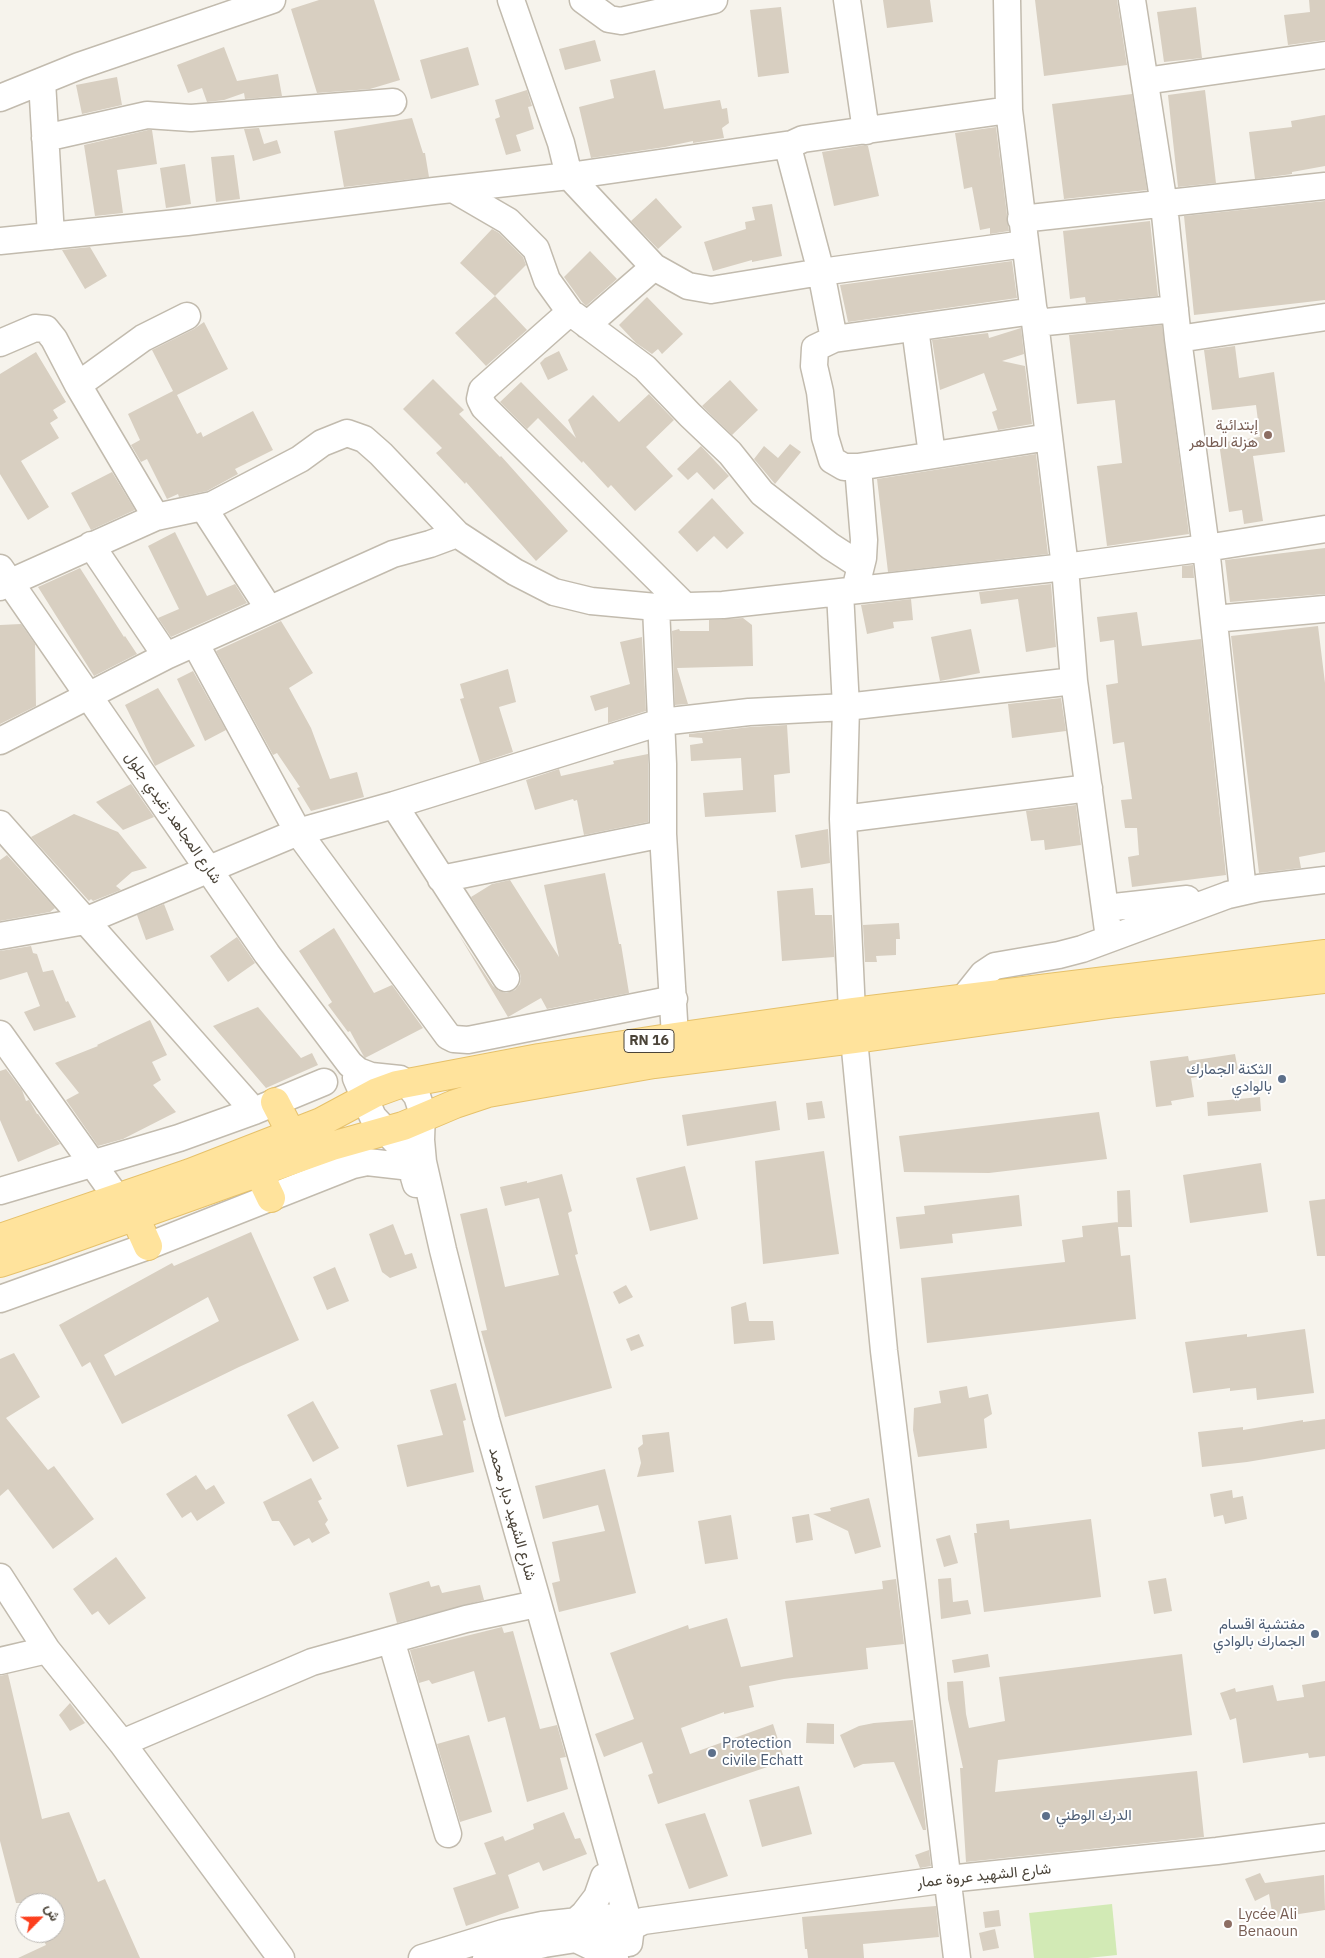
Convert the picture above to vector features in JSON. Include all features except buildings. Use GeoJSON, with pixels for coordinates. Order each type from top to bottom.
{"type":"FeatureCollection","features":[{"type":"Feature","properties":{"kind":"main road","name":"RN 16"},"geometry":{"type":"LineString","coordinates":[[0,1263],[126,1207],[190,1172],[321,1122],[386,1089],[407,1084],[539,1058],[675,1036],[852,1012],[1325,954]]}},
{"type":"Feature","properties":{"kind":"main road","name":"RN 16"},"geometry":{"type":"LineString","coordinates":[[0,1238],[259,1172],[332,1146],[387,1132],[455,1104],[488,1093],[533,1084],[654,1064],[1116,1003],[1325,979]]}},
{"type":"Feature","properties":{"kind":"main road"},"geometry":{"type":"LineString","coordinates":[[264,1107],[291,1133]]}},
{"type":"Feature","properties":{"kind":"main road"},"geometry":{"type":"LineString","coordinates":[[259,1172],[271,1198]]}},
{"type":"Feature","properties":{"kind":"main road"},"geometry":{"type":"LineString","coordinates":[[126,1207],[148,1246]]}},
{"type":"Feature","properties":{"kind":"street"},"geometry":{"type":"LineString","coordinates":[[0,98],[79,66],[272,0]]}},
{"type":"Feature","properties":{"kind":"street"},"geometry":{"type":"LineString","coordinates":[[511,0],[562,143],[569,176],[654,267],[688,286],[711,290],[821,272],[1164,205],[1325,186]]}},
{"type":"Feature","properties":{"kind":"street"},"geometry":{"type":"LineString","coordinates":[[583,0],[609,20],[621,21],[714,0]]}},
{"type":"Feature","properties":{"kind":"street"},"geometry":{"type":"LineString","coordinates":[[847,0],[866,131]]}},
{"type":"Feature","properties":{"kind":"street"},"geometry":{"type":"LineString","coordinates":[[1007,0],[1009,110],[1065,567],[1074,681],[1109,938]]}},
{"type":"Feature","properties":{"kind":"street"},"geometry":{"type":"LineString","coordinates":[[1132,0],[1164,205],[1178,339],[1206,548],[1214,619],[1236,893]]}},
{"type":"Feature","properties":{"kind":"street"},"geometry":{"type":"LineString","coordinates":[[1144,81],[1325,55]]}},
{"type":"Feature","properties":{"kind":"street"},"geometry":{"type":"LineString","coordinates":[[42,81],[51,236]]}},
{"type":"Feature","properties":{"kind":"street"},"geometry":{"type":"LineString","coordinates":[[45,138],[147,115],[191,118],[393,102]]}},
{"type":"Feature","properties":{"kind":"street"},"geometry":{"type":"LineString","coordinates":[[0,241],[187,222],[569,176],[1009,110]]}},
{"type":"Feature","properties":{"kind":"street"},"geometry":{"type":"LineString","coordinates":[[792,144],[789,151],[821,272],[834,339]]}},
{"type":"Feature","properties":{"kind":"street"},"geometry":{"type":"LineString","coordinates":[[453,189],[508,221],[536,249],[546,280],[578,319],[645,368],[690,416],[730,452],[762,493],[830,546],[852,583]]}},
{"type":"Feature","properties":{"kind":"street"},"geometry":{"type":"LineString","coordinates":[[654,267],[578,319],[482,390],[480,399],[484,407],[685,606]]}},
{"type":"Feature","properties":{"kind":"street"},"geometry":{"type":"LineString","coordinates":[[1050,436],[858,467],[844,467],[832,460],[825,436],[820,392],[814,366],[816,348],[834,339],[915,328],[1035,317],[1175,309]]}},
{"type":"Feature","properties":{"kind":"street"},"geometry":{"type":"LineString","coordinates":[[78,385],[143,338],[187,316]]}},
{"type":"Feature","properties":{"kind":"street"},"geometry":{"type":"LineString","coordinates":[[1178,339],[1325,317]]}},
{"type":"Feature","properties":{"kind":"street"},"geometry":{"type":"LineString","coordinates":[[0,343],[35,328],[46,329],[54,339],[78,385],[156,517]]}},
{"type":"Feature","properties":{"kind":"street"},"geometry":{"type":"LineString","coordinates":[[915,328],[932,455]]}},
{"type":"Feature","properties":{"kind":"street"},"geometry":{"type":"LineString","coordinates":[[3,579],[91,545],[156,517],[212,505],[300,459],[322,443],[347,433],[364,439],[457,534],[515,572],[554,592],[591,601],[656,607],[723,605],[852,583],[1065,567],[1206,548],[1325,529]]}},
{"type":"Feature","properties":{"kind":"street"},"geometry":{"type":"LineString","coordinates":[[852,1012],[842,818],[852,583],[864,540],[858,467]]}},
{"type":"Feature","properties":{"kind":"street"},"geometry":{"type":"LineString","coordinates":[[203,507],[269,609]]}},
{"type":"Feature","properties":{"kind":"street"},"geometry":{"type":"LineString","coordinates":[[0,740],[166,656],[269,609],[393,554],[457,534]]}},
{"type":"Feature","properties":{"kind":"street"},"geometry":{"type":"LineString","coordinates":[[91,545],[166,656]]}},
{"type":"Feature","properties":{"kind":"street","name":"شارع المجاهد زغيدي جلول"},"geometry":{"type":"LineString","coordinates":[[3,579],[88,696],[267,954],[350,1064],[364,1099]]}},
{"type":"Feature","properties":{"kind":"street"},"geometry":{"type":"LineString","coordinates":[[656,607],[663,764],[663,834],[675,1036]]}},
{"type":"Feature","properties":{"kind":"street"},"geometry":{"type":"LineString","coordinates":[[1214,619],[1325,611]]}},
{"type":"Feature","properties":{"kind":"street"},"geometry":{"type":"LineString","coordinates":[[195,643],[298,832],[448,1036],[454,1039],[468,1040],[674,999]]}},
{"type":"Feature","properties":{"kind":"street"},"geometry":{"type":"LineString","coordinates":[[0,936],[86,921],[298,832],[394,805],[661,722],[749,712],[846,707],[1074,681]]}},
{"type":"Feature","properties":{"kind":"street"},"geometry":{"type":"LineString","coordinates":[[842,818],[1089,788]]}},
{"type":"Feature","properties":{"kind":"street"},"geometry":{"type":"LineString","coordinates":[[394,805],[506,978]]}},
{"type":"Feature","properties":{"kind":"street"},"geometry":{"type":"LineString","coordinates":[[0,824],[86,921],[264,1107]]}},
{"type":"Feature","properties":{"kind":"street"},"geometry":{"type":"LineString","coordinates":[[441,879],[663,834]]}},
{"type":"Feature","properties":{"kind":"street"},"geometry":{"type":"LineString","coordinates":[[1105,908],[1236,893],[1325,880]]}},
{"type":"Feature","properties":{"kind":"street"},"geometry":{"type":"LineString","coordinates":[[963,999],[983,974],[995,966],[1059,955],[1236,893]]}},
{"type":"Feature","properties":{"kind":"street"},"geometry":{"type":"LineString","coordinates":[[0,1034],[91,1165],[126,1207]]}},
{"type":"Feature","properties":{"kind":"street"},"geometry":{"type":"LineString","coordinates":[[854,1039],[884,1351],[957,1958]]}},
{"type":"Feature","properties":{"kind":"street","name":"شارع المجاهد زغيدي جلول"},"geometry":{"type":"LineString","coordinates":[[350,1064],[364,1074],[392,1078],[407,1084]]}},
{"type":"Feature","properties":{"kind":"street"},"geometry":{"type":"LineString","coordinates":[[0,1192],[179,1138],[264,1107],[324,1082]]}},
{"type":"Feature","properties":{"kind":"street","name":"شارع الشهيد دبار محمد"},"geometry":{"type":"LineString","coordinates":[[407,1084],[417,1096],[422,1111],[421,1140],[438,1252],[527,1606],[604,1877],[627,1934]]}},
{"type":"Feature","properties":{"kind":"street","name":"شارع الشهيد دبار محمد"},"geometry":{"type":"LineString","coordinates":[[364,1099],[373,1117],[402,1148],[411,1166],[438,1252],[486,1420],[627,1934]]}},
{"type":"Feature","properties":{"kind":"street"},"geometry":{"type":"LineString","coordinates":[[0,1299],[148,1246],[353,1165],[366,1162],[411,1166]]}},
{"type":"Feature","properties":{"kind":"street"},"geometry":{"type":"LineString","coordinates":[[0,1577],[47,1650],[122,1743],[281,1958]]}},
{"type":"Feature","properties":{"kind":"street"},"geometry":{"type":"LineString","coordinates":[[122,1743],[312,1662],[466,1620],[527,1606]]}},
{"type":"Feature","properties":{"kind":"street"},"geometry":{"type":"LineString","coordinates":[[391,1640],[448,1834]]}},
{"type":"Feature","properties":{"kind":"street"},"geometry":{"type":"LineString","coordinates":[[0,1661],[47,1650]]}},
{"type":"Feature","properties":{"kind":"street","name":"شارع الشهيد عروة عمار"},"geometry":{"type":"LineString","coordinates":[[422,1958],[503,1933],[576,1930],[627,1934],[948,1878],[1216,1851],[1325,1837]]}},
{"type":"Feature","properties":{"kind":"street"},"geometry":{"type":"LineString","coordinates":[[576,1930],[584,1914],[597,1897],[604,1877]]}},
{"type":"Feature","properties":{"kind":"street","name":"شارع الشهيد عروة عمار"},"geometry":{"type":"LineString","coordinates":[[486,1958],[544,1944],[576,1930]]}},
{"type":"Feature","properties":{"kind":"green space"},"geometry":{"type":"Polygon","coordinates":[[[1112,1904],[1117,1955],[1088,1958],[1034,1958],[1029,1913],[1112,1904]]]}},
{"type":"Feature","properties":{"kind":"place","name":"إبتدائية هزلة الطاهر"},"geometry":{"type":"Point","coordinates":[1268,435]}},
{"type":"Feature","properties":{"kind":"place","name":"الثكنة الجمارك بالوادي"},"geometry":{"type":"Point","coordinates":[1282,1079]}},
{"type":"Feature","properties":{"kind":"place","name":"مفتشية اقسام الجمارك بالوادي"},"geometry":{"type":"Point","coordinates":[1315,1634]}},
{"type":"Feature","properties":{"kind":"place","name":"Protection civile Echatt"},"geometry":{"type":"Point","coordinates":[712,1753]}},
{"type":"Feature","properties":{"kind":"place","name":"الدرك الوطني"},"geometry":{"type":"Point","coordinates":[1046,1816]}},
{"type":"Feature","properties":{"kind":"place","name":"Lycée Ali Benaoun"},"geometry":{"type":"Point","coordinates":[1228,1924]}}]}
